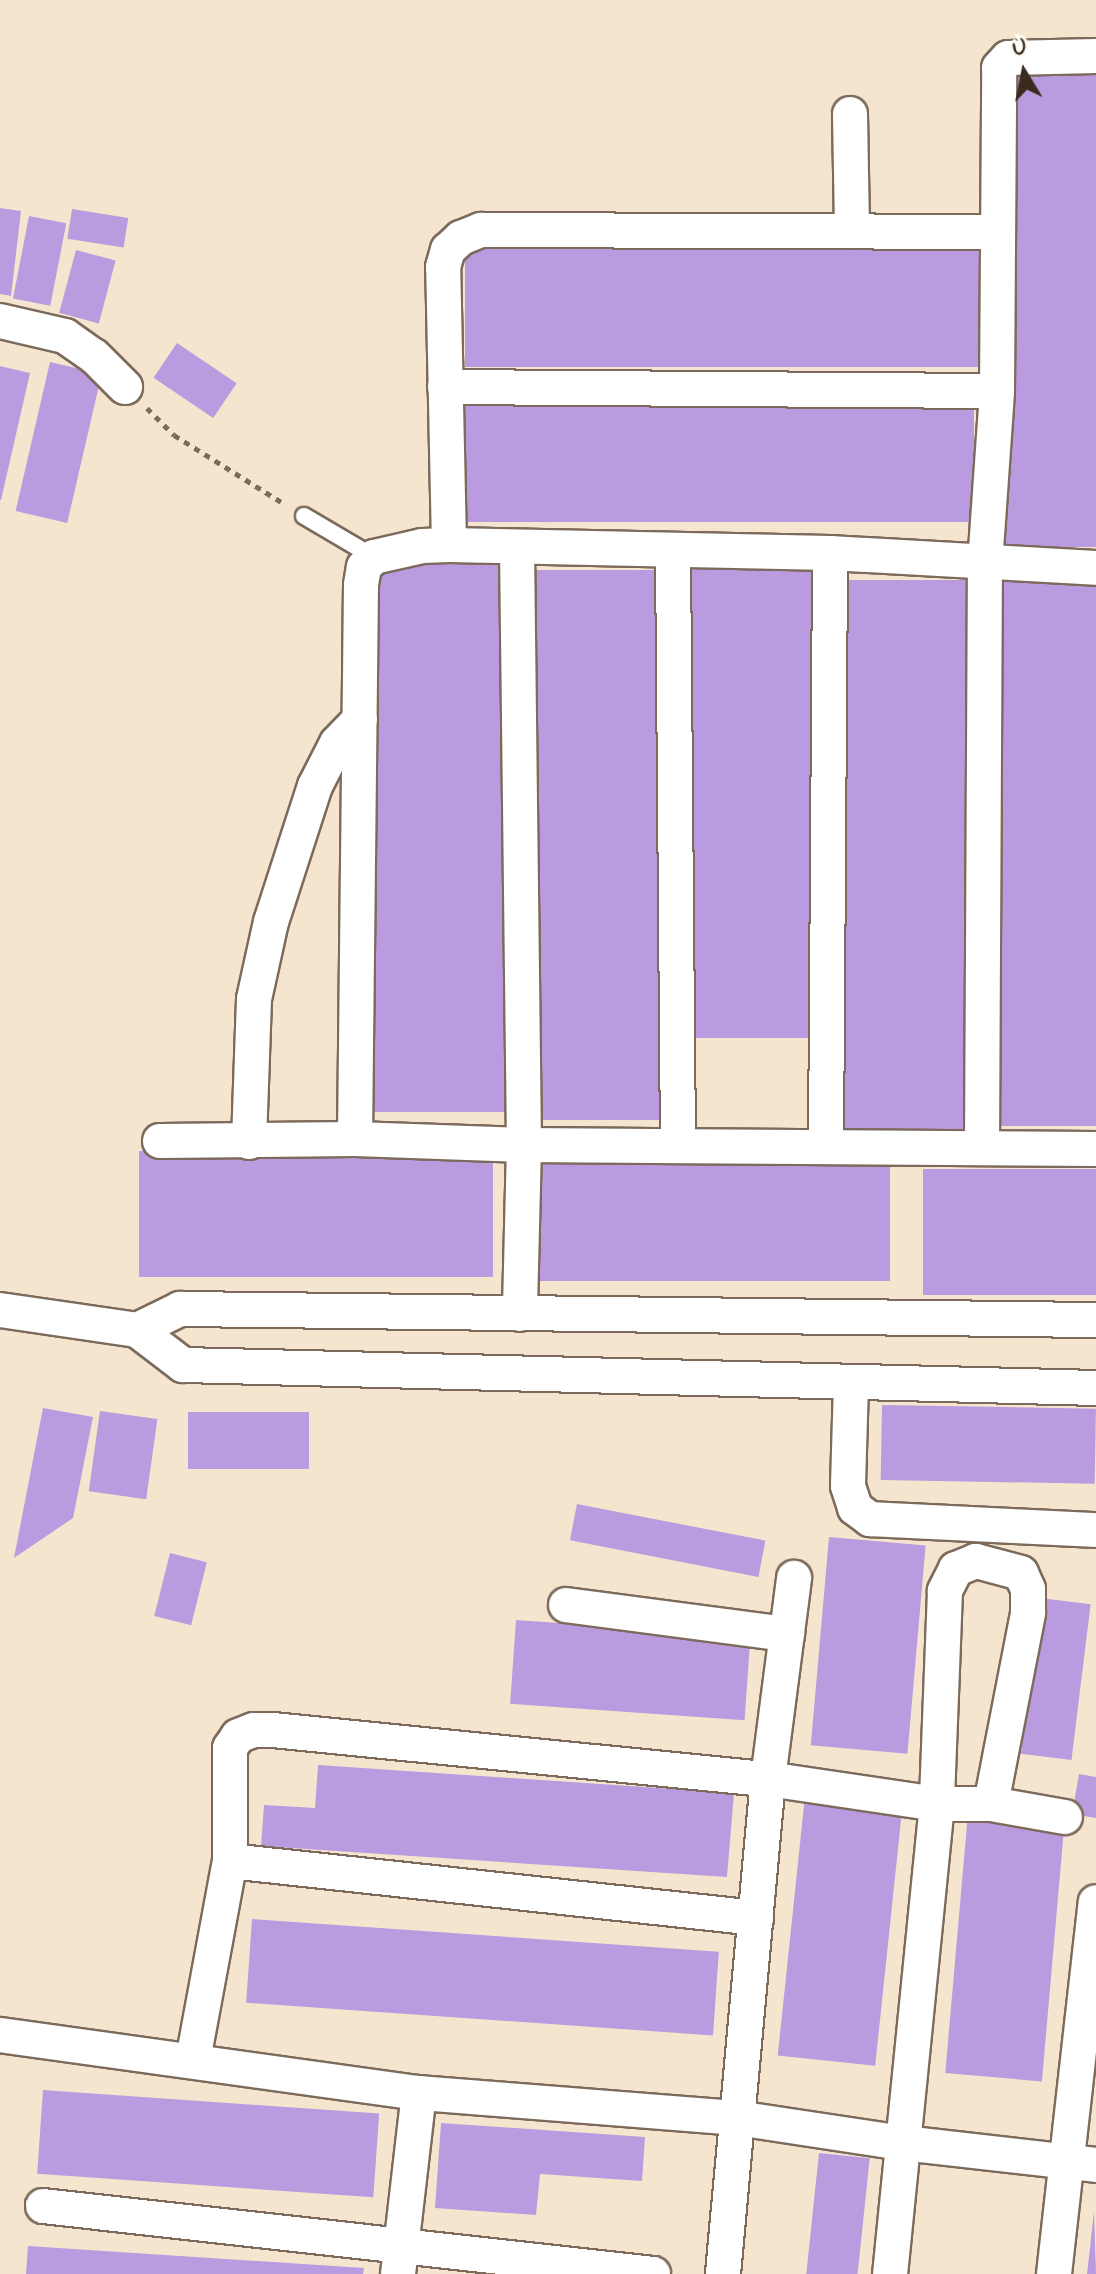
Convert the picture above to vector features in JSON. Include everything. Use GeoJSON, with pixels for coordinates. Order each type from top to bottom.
{"type":"FeatureCollection","features":[{"type":"Feature","properties":{"kind":"street"},"geometry":{"type":"LineString","coordinates":[[982,1148],[985,564],[997,391],[1001,63],[1008,58],[1096,56]]}},
{"type":"Feature","properties":{"kind":"street"},"geometry":{"type":"LineString","coordinates":[[850,114],[852,231]]}},
{"type":"Feature","properties":{"kind":"street"},"geometry":{"type":"LineString","coordinates":[[449,545],[443,267],[448,250],[461,238],[481,230],[998,232]]}},
{"type":"Feature","properties":{"kind":"street"},"geometry":{"type":"LineString","coordinates":[[0,321],[65,336],[94,356],[125,387]]}},
{"type":"Feature","properties":{"kind":"street"},"geometry":{"type":"LineString","coordinates":[[445,387],[997,391]]}},
{"type":"Feature","properties":{"kind":"street"},"geometry":{"type":"LineString","coordinates":[[355,1139],[361,585],[364,567],[374,557],[422,546],[449,545],[830,553],[1096,568]]}},
{"type":"Feature","properties":{"kind":"street"},"geometry":{"type":"LineString","coordinates":[[517,547],[524,1145],[520,1314]]}},
{"type":"Feature","properties":{"kind":"street"},"geometry":{"type":"LineString","coordinates":[[673,551],[678,1146]]}},
{"type":"Feature","properties":{"kind":"street"},"geometry":{"type":"LineString","coordinates":[[826,1147],[830,553]]}},
{"type":"Feature","properties":{"kind":"street"},"geometry":{"type":"LineString","coordinates":[[249,1142],[254,999],[271,922],[315,786],[337,743],[360,719]]}},
{"type":"Feature","properties":{"kind":"street"},"geometry":{"type":"LineString","coordinates":[[160,1141],[355,1139],[524,1145],[1096,1149]]}},
{"type":"Feature","properties":{"kind":"street"},"geometry":{"type":"LineString","coordinates":[[137,1330],[180,1309],[1096,1320]]}},
{"type":"Feature","properties":{"kind":"street"},"geometry":{"type":"LineString","coordinates":[[0,1310],[137,1330],[183,1365],[1096,1388]]}},
{"type":"Feature","properties":{"kind":"street"},"geometry":{"type":"LineString","coordinates":[[851,1384],[848,1486],[855,1508],[870,1519],[1096,1530]]}},
{"type":"Feature","properties":{"kind":"street"},"geometry":{"type":"LineString","coordinates":[[890,2274],[937,1804],[945,1591],[956,1569],[976,1561],[1021,1573],[1028,1589],[1028,1613],[991,1804]]}},
{"type":"Feature","properties":{"kind":"street"},"geometry":{"type":"LineString","coordinates":[[723,2274],[768,1779],[794,1578]]}},
{"type":"Feature","properties":{"kind":"street"},"geometry":{"type":"LineString","coordinates":[[566,1605],[787,1634]]}},
{"type":"Feature","properties":{"kind":"street"},"geometry":{"type":"LineString","coordinates":[[193,2060],[230,1861],[230,1748],[238,1736],[254,1730],[768,1779],[937,1804],[991,1804],[1065,1817]]}},
{"type":"Feature","properties":{"kind":"street"},"geometry":{"type":"LineString","coordinates":[[230,1861],[756,1918]]}},
{"type":"Feature","properties":{"kind":"street"},"geometry":{"type":"LineString","coordinates":[[1054,2274],[1081,2164],[1096,1902]]}},
{"type":"Feature","properties":{"kind":"street"},"geometry":{"type":"LineString","coordinates":[[0,2035],[419,2093],[737,2118],[903,2143],[1081,2164]]}},
{"type":"Feature","properties":{"kind":"street"},"geometry":{"type":"LineString","coordinates":[[400,2259],[419,2093]]}},
{"type":"Feature","properties":{"kind":"street"},"geometry":{"type":"LineString","coordinates":[[43,2206],[400,2259],[653,2274]]}},
{"type":"Feature","properties":{"kind":"lane"},"geometry":{"type":"LineString","coordinates":[[304,516],[374,557]]}},
{"type":"Feature","properties":{"kind":"path"},"geometry":{"type":"LineString","coordinates":[[125,387],[174,435],[304,516]]}},
{"type":"Feature","properties":{"kind":"building"},"geometry":{"type":"Polygon","coordinates":[[[1004,68],[1096,68],[1096,547],[1004,547],[1004,68]]]}},
{"type":"Feature","properties":{"kind":"building"},"geometry":{"type":"Polygon","coordinates":[[[0,208],[21,211],[11,296],[0,294],[0,208]]]}},
{"type":"Feature","properties":{"kind":"building"},"geometry":{"type":"Polygon","coordinates":[[[72,209],[128,218],[124,248],[67,239],[72,209]]]}},
{"type":"Feature","properties":{"kind":"building"},"geometry":{"type":"Polygon","coordinates":[[[29,216],[66,223],[50,306],[13,298],[29,216]]]}},
{"type":"Feature","properties":{"kind":"building"},"geometry":{"type":"Polygon","coordinates":[[[465,241],[983,241],[983,367],[465,367],[465,241]]]}},
{"type":"Feature","properties":{"kind":"building"},"geometry":{"type":"Polygon","coordinates":[[[76,250],[116,261],[99,323],[59,313],[76,250]]]}},
{"type":"Feature","properties":{"kind":"building"},"geometry":{"type":"Polygon","coordinates":[[[177,343],[237,383],[213,418],[154,378],[177,343]]]}},
{"type":"Feature","properties":{"kind":"building"},"geometry":{"type":"Polygon","coordinates":[[[50,362],[102,374],[67,523],[16,511],[50,362]]]}},
{"type":"Feature","properties":{"kind":"building"},"geometry":{"type":"Polygon","coordinates":[[[0,366],[30,373],[1,500],[0,500],[0,366]]]}},
{"type":"Feature","properties":{"kind":"building"},"geometry":{"type":"Polygon","coordinates":[[[456,396],[974,396],[974,522],[456,522],[456,396]]]}},
{"type":"Feature","properties":{"kind":"building"},"geometry":{"type":"Polygon","coordinates":[[[683,559],[819,559],[819,1038],[683,1038],[683,559]]]}},
{"type":"Feature","properties":{"kind":"building"},"geometry":{"type":"Polygon","coordinates":[[[374,562],[509,562],[509,1112],[374,1112],[374,562]]]}},
{"type":"Feature","properties":{"kind":"building"},"geometry":{"type":"Polygon","coordinates":[[[532,570],[668,570],[668,1120],[532,1120],[532,570]]]}},
{"type":"Feature","properties":{"kind":"building"},"geometry":{"type":"Polygon","coordinates":[[[997,577],[1096,577],[1096,1126],[997,1126],[997,577]]]}},
{"type":"Feature","properties":{"kind":"building"},"geometry":{"type":"Polygon","coordinates":[[[837,580],[972,580],[972,1130],[837,1130],[837,580]]]}},
{"type":"Feature","properties":{"kind":"building"},"geometry":{"type":"Polygon","coordinates":[[[139,1151],[493,1151],[493,1277],[139,1277],[139,1151]]]}},
{"type":"Feature","properties":{"kind":"building"},"geometry":{"type":"Polygon","coordinates":[[[536,1154],[890,1154],[890,1281],[536,1281],[536,1154]]]}},
{"type":"Feature","properties":{"kind":"building"},"geometry":{"type":"Polygon","coordinates":[[[923,1169],[1096,1169],[1096,1295],[923,1295],[923,1169]]]}},
{"type":"Feature","properties":{"kind":"building"},"geometry":{"type":"Polygon","coordinates":[[[882,1405],[1096,1409],[1095,1484],[881,1480],[882,1405]]]}},
{"type":"Feature","properties":{"kind":"building"},"geometry":{"type":"Polygon","coordinates":[[[43,1408],[93,1417],[73,1518],[14,1558],[43,1408]]]}},
{"type":"Feature","properties":{"kind":"building"},"geometry":{"type":"Polygon","coordinates":[[[100,1411],[157,1419],[146,1499],[89,1491],[100,1411]]]}},
{"type":"Feature","properties":{"kind":"building"},"geometry":{"type":"Polygon","coordinates":[[[188,1412],[309,1412],[309,1469],[188,1469],[188,1412]]]}},
{"type":"Feature","properties":{"kind":"building"},"geometry":{"type":"Polygon","coordinates":[[[577,1504],[765,1541],[758,1577],[570,1540],[577,1504]]]}},
{"type":"Feature","properties":{"kind":"building"},"geometry":{"type":"Polygon","coordinates":[[[829,1537],[926,1545],[907,1754],[811,1745],[829,1537]]]}},
{"type":"Feature","properties":{"kind":"building"},"geometry":{"type":"Polygon","coordinates":[[[170,1553],[207,1562],[191,1625],[154,1616],[170,1553]]]}},
{"type":"Feature","properties":{"kind":"building"},"geometry":{"type":"Polygon","coordinates":[[[1040,1598],[1091,1604],[1071,1760],[1021,1754],[1040,1598]]]}},
{"type":"Feature","properties":{"kind":"building"},"geometry":{"type":"Polygon","coordinates":[[[516,1620],[750,1636],[745,1720],[510,1704],[516,1620]]]}},
{"type":"Feature","properties":{"kind":"building"},"geometry":{"type":"Polygon","coordinates":[[[318,1765],[734,1793],[727,1877],[261,1846],[264,1805],[315,1808],[318,1765]]]}},
{"type":"Feature","properties":{"kind":"building"},"geometry":{"type":"Polygon","coordinates":[[[1079,1774],[1096,1777],[1096,1818],[1072,1814],[1079,1774]]]}},
{"type":"Feature","properties":{"kind":"building"},"geometry":{"type":"Polygon","coordinates":[[[805,1796],[902,1806],[875,2066],[778,2056],[805,1796]]]}},
{"type":"Feature","properties":{"kind":"building"},"geometry":{"type":"Polygon","coordinates":[[[968,1813],[1065,1821],[1042,2081],[945,2073],[968,1813]]]}},
{"type":"Feature","properties":{"kind":"building"},"geometry":{"type":"Polygon","coordinates":[[[252,1919],[719,1952],[713,2035],[246,2003],[252,1919]]]}},
{"type":"Feature","properties":{"kind":"building"},"geometry":{"type":"Polygon","coordinates":[[[43,2090],[379,2114],[373,2197],[37,2174],[43,2090]]]}},
{"type":"Feature","properties":{"kind":"building"},"geometry":{"type":"Polygon","coordinates":[[[441,2123],[645,2137],[642,2181],[540,2174],[536,2215],[435,2208],[441,2123]]]}},
{"type":"Feature","properties":{"kind":"building"},"geometry":{"type":"Polygon","coordinates":[[[819,2153],[870,2158],[858,2274],[806,2274],[819,2153]]]}},
{"type":"Feature","properties":{"kind":"building"},"geometry":{"type":"Polygon","coordinates":[[[1094,2211],[1096,2274],[1087,2274],[1090,2248],[1094,2211]]]}},
{"type":"Feature","properties":{"kind":"building"},"geometry":{"type":"Polygon","coordinates":[[[28,2246],[364,2268],[363,2274],[26,2274],[28,2246]]]}}]}
